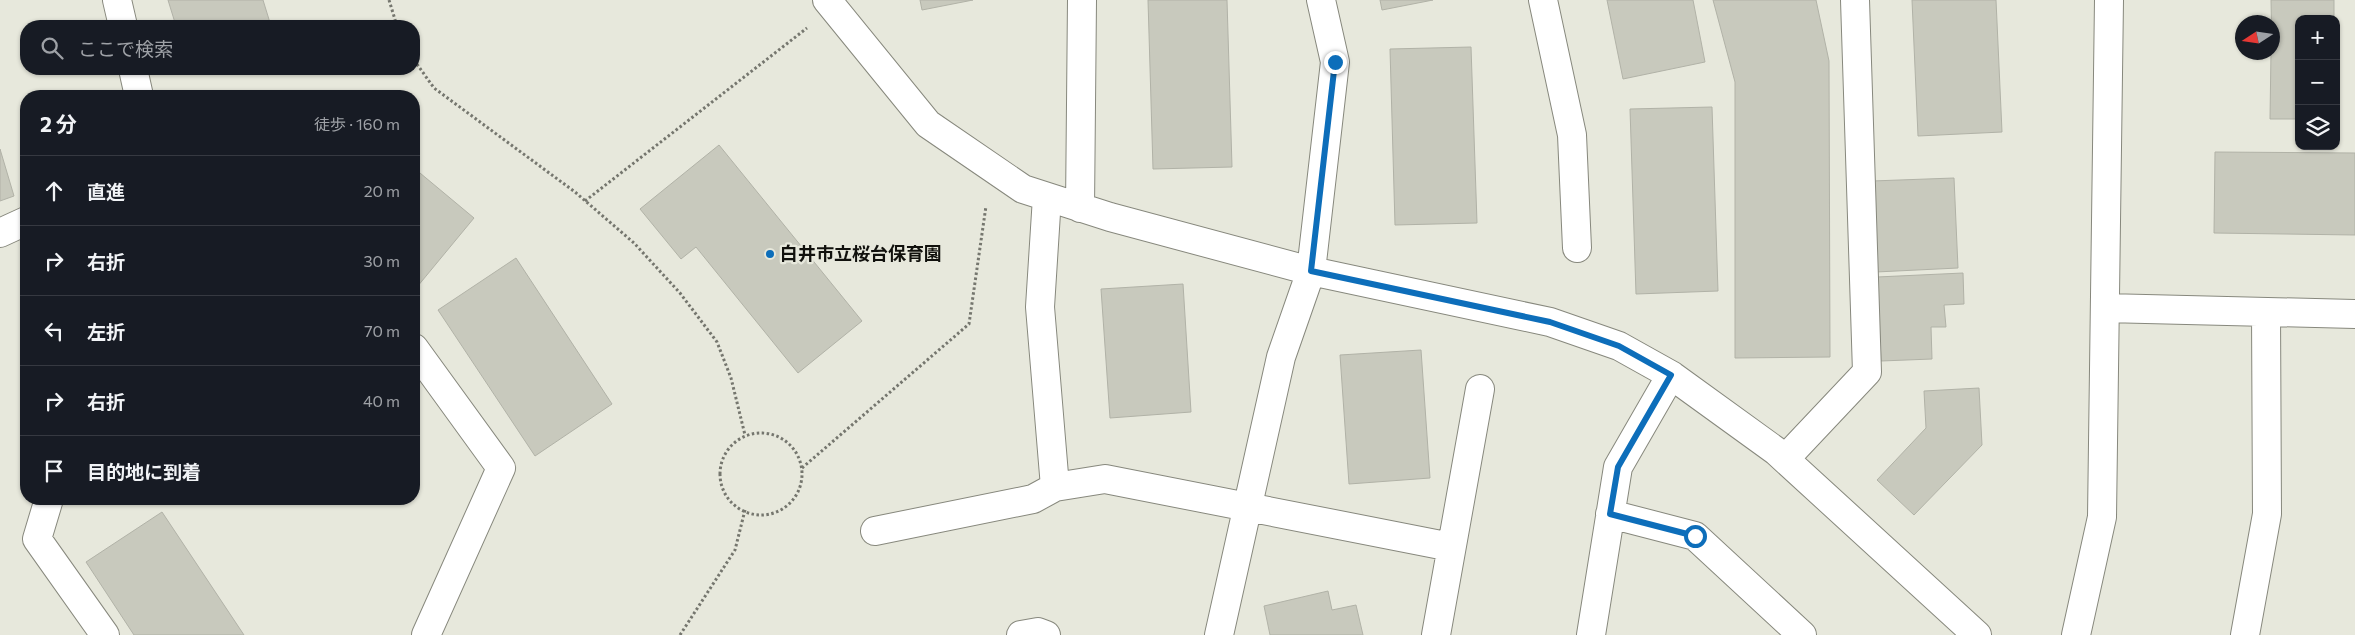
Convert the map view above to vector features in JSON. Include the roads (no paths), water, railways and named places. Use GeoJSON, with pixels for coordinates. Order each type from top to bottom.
{"type":"FeatureCollection","features":[{"type":"Feature","properties":{"kind":"street"},"geometry":{"type":"LineString","coordinates":[[117,0],[122,20]]}},
{"type":"Feature","properties":{"kind":"street"},"geometry":{"type":"LineString","coordinates":[[1080,208],[1082,0]]}},
{"type":"Feature","properties":{"kind":"street"},"geometry":{"type":"LineString","coordinates":[[1219,635],[1282,357],[1311,271],[1335,62],[1321,0]]}},
{"type":"Feature","properties":{"kind":"street"},"geometry":{"type":"LineString","coordinates":[[1543,0],[1572,135],[1577,248]]}},
{"type":"Feature","properties":{"kind":"street"},"geometry":{"type":"LineString","coordinates":[[1785,459],[1867,372],[1855,0]]}},
{"type":"Feature","properties":{"kind":"street"},"geometry":{"type":"LineString","coordinates":[[2076,635],[2102,517],[2109,0]]}},
{"type":"Feature","properties":{"kind":"street"},"geometry":{"type":"LineString","coordinates":[[830,4],[928,124],[1023,190],[1080,208],[1311,271],[1550,322],[1619,346],[1671,375],[1785,459],[1977,635]]}},
{"type":"Feature","properties":{"kind":"street"},"geometry":{"type":"LineString","coordinates":[[134,75],[138,90]]}},
{"type":"Feature","properties":{"kind":"street"},"geometry":{"type":"LineString","coordinates":[[1047,197],[1040,307],[1055,487]]}},
{"type":"Feature","properties":{"kind":"street"},"geometry":{"type":"LineString","coordinates":[[0,233],[20,224]]}},
{"type":"Feature","properties":{"kind":"street"},"geometry":{"type":"LineString","coordinates":[[2105,308],[2355,314]]}},
{"type":"Feature","properties":{"kind":"street"},"geometry":{"type":"LineString","coordinates":[[2245,635],[2267,514],[2266,312]]}},
{"type":"Feature","properties":{"kind":"street"},"geometry":{"type":"LineString","coordinates":[[420,356],[501,468],[426,635]]}},
{"type":"Feature","properties":{"kind":"street"},"geometry":{"type":"LineString","coordinates":[[1591,635],[1618,467],[1671,375]]}},
{"type":"Feature","properties":{"kind":"street"},"geometry":{"type":"LineString","coordinates":[[1436,635],[1480,389]]}},
{"type":"Feature","properties":{"kind":"street"},"geometry":{"type":"LineString","coordinates":[[875,531],[1033,499],[1055,487],[1106,480],[1451,548]]}},
{"type":"Feature","properties":{"kind":"street"},"geometry":{"type":"LineString","coordinates":[[47,505],[37,540],[105,635]]}},
{"type":"Feature","properties":{"kind":"street"},"geometry":{"type":"LineString","coordinates":[[1610,514],[1695,536],[1802,635]]}},
{"type":"Feature","properties":{"kind":"street"},"geometry":{"type":"LineString","coordinates":[[1021,635],[1038,632],[1046,635]]}},
{"type":"Feature","properties":{"kind":"place","name":"白井市立桜台保育園"},"geometry":{"type":"Point","coordinates":[770,254]}}]}
